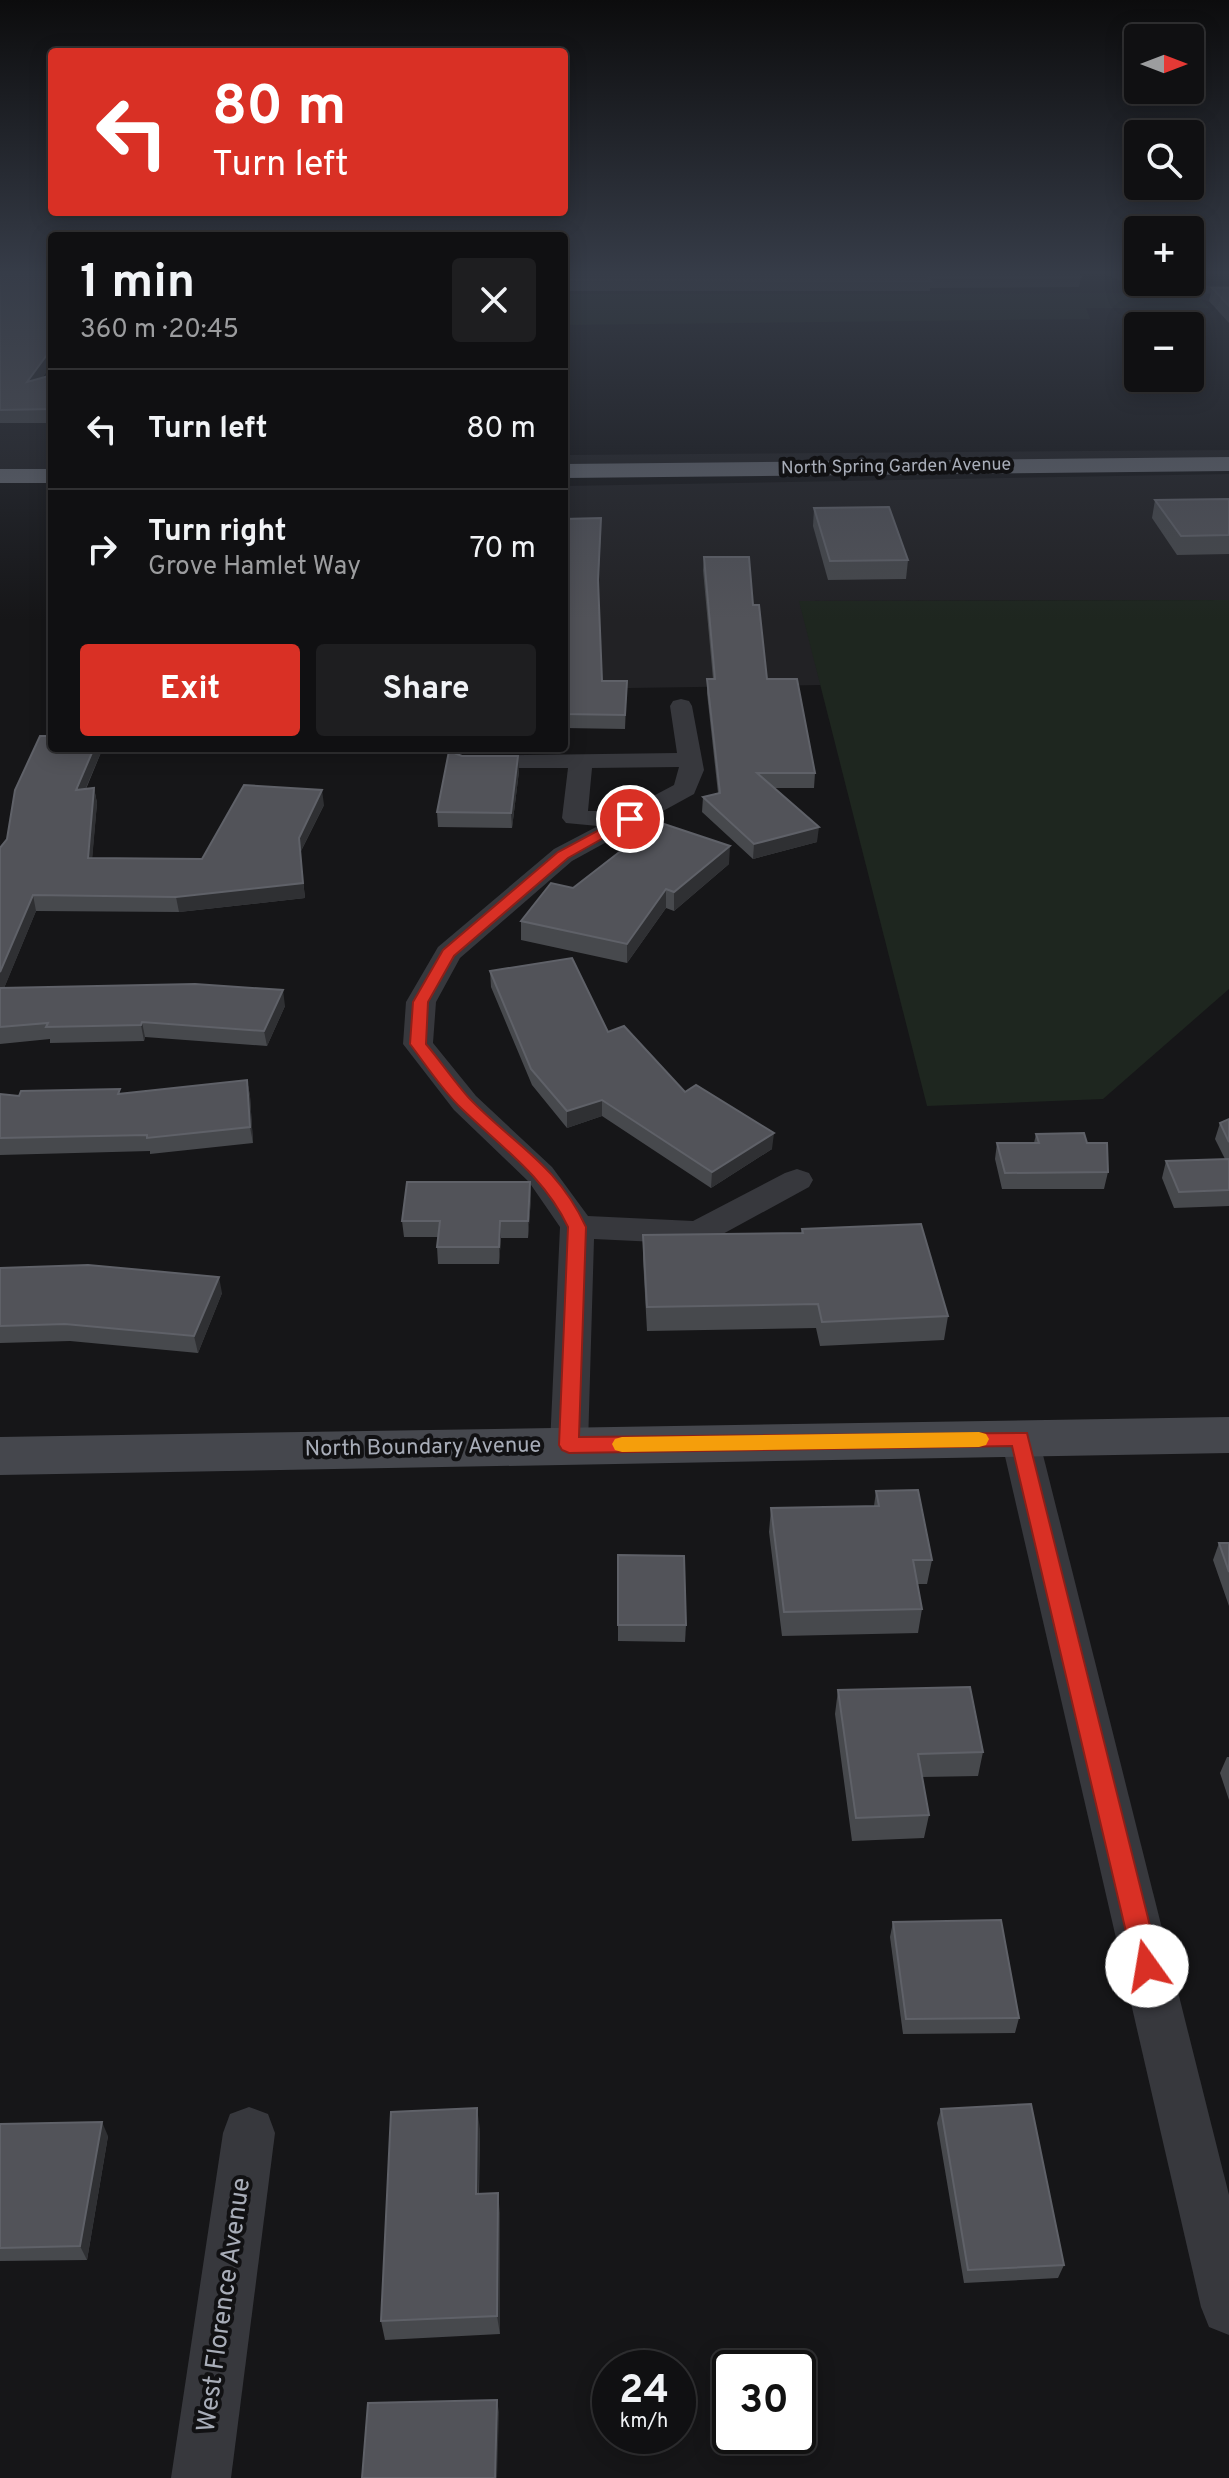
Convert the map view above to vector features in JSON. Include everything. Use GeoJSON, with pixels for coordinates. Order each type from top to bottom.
{"type":"FeatureCollection","features":[{"type":"Feature","properties":{"kind":"highway","name":"North Spring Garden Avenue"},"geometry":{"type":"LineString","coordinates":[[568,471],[1229,464]]}},
{"type":"Feature","properties":{"kind":"highway"},"geometry":{"type":"LineString","coordinates":[[0,476],[48,476]]}},
{"type":"Feature","properties":{"kind":"street"},"geometry":{"type":"LineString","coordinates":[[569,1445],[577,1227],[567,1206],[537,1167],[464,1102],[418,1044],[421,1002],[448,953],[563,855],[685,789],[692,770],[681,706]]}},
{"type":"Feature","properties":{"kind":"street"},"geometry":{"type":"LineString","coordinates":[[581,760],[575,818],[630,819]]}},
{"type":"Feature","properties":{"kind":"street"},"geometry":{"type":"LineString","coordinates":[[463,761],[690,760]]}},
{"type":"Feature","properties":{"kind":"street"},"geometry":{"type":"LineString","coordinates":[[577,1227],[698,1233],[797,1180]]}},
{"type":"Feature","properties":{"kind":"street","name":"North Boundary Avenue"},"geometry":{"type":"LineString","coordinates":[[0,1456],[1229,1435]]}},
{"type":"Feature","properties":{"kind":"street"},"geometry":{"type":"LineString","coordinates":[[1020,1439],[1229,2307]]}},
{"type":"Feature","properties":{"kind":"street","name":"West Florence Avenue"},"geometry":{"type":"LineString","coordinates":[[201,2478],[249,2133]]}},
{"type":"Feature","properties":{"kind":"shaded area"},"geometry":{"type":"Polygon","coordinates":[[[48,398],[48,472],[0,472],[0,399],[48,398]]]}},
{"type":"Feature","properties":{"kind":"shaded area"},"geometry":{"type":"Polygon","coordinates":[[[1229,450],[1229,460],[568,467],[568,455],[1229,450]]]}},
{"type":"Feature","properties":{"kind":"shaded area"},"geometry":{"type":"Polygon","coordinates":[[[1229,474],[1229,600],[800,601],[821,685],[568,689],[568,486],[1229,474]]]}},
{"type":"Feature","properties":{"kind":"shaded area"},"geometry":{"type":"Polygon","coordinates":[[[1229,600],[1229,989],[1103,1099],[927,1106],[799,601],[1229,600]]]}},
{"type":"Feature","properties":{"kind":"building"},"geometry":{"type":"Polygon","coordinates":[[[0,389],[48,389],[48,409],[0,410],[0,389]]]}},
{"type":"Feature","properties":{"kind":"building"},"geometry":{"type":"Polygon","coordinates":[[[1229,499],[1229,535],[1181,536],[1155,500],[1229,499]]]}},
{"type":"Feature","properties":{"kind":"building"},"geometry":{"type":"Polygon","coordinates":[[[889,507],[908,560],[830,561],[814,508],[889,507]]]}},
{"type":"Feature","properties":{"kind":"building"},"geometry":{"type":"Polygon","coordinates":[[[601,518],[598,580],[602,681],[627,681],[625,715],[568,714],[568,519],[601,518]]]}},
{"type":"Feature","properties":{"kind":"building"},"geometry":{"type":"Polygon","coordinates":[[[704,557],[749,557],[753,605],[759,605],[767,679],[797,679],[815,773],[757,773],[819,827],[754,844],[703,797],[720,793],[707,679],[715,679],[704,557]]]}},
{"type":"Feature","properties":{"kind":"building"},"geometry":{"type":"Polygon","coordinates":[[[40,736],[48,736],[48,752],[92,752],[76,790],[94,788],[88,858],[202,859],[244,785],[322,790],[299,838],[303,883],[176,897],[33,895],[0,972],[0,848],[7,839],[15,790],[40,736]]]}},
{"type":"Feature","properties":{"kind":"building"},"geometry":{"type":"Polygon","coordinates":[[[449,752],[462,756],[518,756],[511,813],[437,812],[449,752]]]}},
{"type":"Feature","properties":{"kind":"building"},"geometry":{"type":"Polygon","coordinates":[[[658,822],[730,846],[674,892],[666,889],[627,944],[521,921],[551,883],[573,888],[658,822]]]}},
{"type":"Feature","properties":{"kind":"building"},"geometry":{"type":"Polygon","coordinates":[[[572,958],[608,1032],[624,1026],[685,1092],[696,1085],[774,1133],[712,1172],[602,1100],[567,1111],[531,1069],[490,971],[572,958]]]}},
{"type":"Feature","properties":{"kind":"building"},"geometry":{"type":"Polygon","coordinates":[[[195,984],[283,990],[264,1031],[142,1022],[141,1025],[46,1027],[48,1023],[0,1027],[0,988],[195,984]]]}},
{"type":"Feature","properties":{"kind":"building"},"geometry":{"type":"Polygon","coordinates":[[[247,1080],[250,1127],[147,1138],[147,1135],[0,1138],[0,1094],[19,1096],[21,1091],[120,1089],[118,1094],[247,1080]]]}},
{"type":"Feature","properties":{"kind":"building"},"geometry":{"type":"Polygon","coordinates":[[[1229,1119],[1229,1142],[1220,1123],[1229,1119]]]}},
{"type":"Feature","properties":{"kind":"building"},"geometry":{"type":"Polygon","coordinates":[[[1084,1133],[1087,1143],[1107,1143],[1108,1172],[1005,1173],[997,1143],[1039,1143],[1036,1134],[1084,1133]]]}},
{"type":"Feature","properties":{"kind":"building"},"geometry":{"type":"Polygon","coordinates":[[[1229,1159],[1229,1190],[1179,1192],[1166,1161],[1229,1159]]]}},
{"type":"Feature","properties":{"kind":"building"},"geometry":{"type":"Polygon","coordinates":[[[407,1182],[530,1182],[528,1221],[500,1221],[499,1247],[437,1247],[440,1221],[402,1221],[407,1182]]]}},
{"type":"Feature","properties":{"kind":"building"},"geometry":{"type":"Polygon","coordinates":[[[921,1224],[948,1316],[822,1322],[818,1304],[647,1307],[643,1235],[803,1233],[802,1229],[921,1224]]]}},
{"type":"Feature","properties":{"kind":"building"},"geometry":{"type":"Polygon","coordinates":[[[88,1265],[219,1277],[194,1336],[65,1324],[0,1326],[0,1268],[88,1265]]]}},
{"type":"Feature","properties":{"kind":"building"},"geometry":{"type":"Polygon","coordinates":[[[918,1490],[932,1560],[913,1560],[922,1609],[784,1612],[771,1508],[879,1506],[876,1491],[918,1490]]]}},
{"type":"Feature","properties":{"kind":"building"},"geometry":{"type":"Polygon","coordinates":[[[1219,1543],[1229,1543],[1229,1572],[1219,1543]]]}},
{"type":"Feature","properties":{"kind":"building"},"geometry":{"type":"Polygon","coordinates":[[[618,1555],[684,1556],[686,1625],[618,1625],[618,1555]]]}},
{"type":"Feature","properties":{"kind":"building"},"geometry":{"type":"Polygon","coordinates":[[[970,1687],[983,1752],[918,1754],[929,1815],[856,1818],[838,1690],[970,1687]]]}},
{"type":"Feature","properties":{"kind":"building"},"geometry":{"type":"Polygon","coordinates":[[[1001,1920],[1019,2018],[906,2019],[893,1922],[1001,1920]]]}},
{"type":"Feature","properties":{"kind":"building"},"geometry":{"type":"Polygon","coordinates":[[[1031,2104],[1064,2265],[968,2270],[941,2109],[1031,2104]]]}},
{"type":"Feature","properties":{"kind":"building"},"geometry":{"type":"Polygon","coordinates":[[[477,2108],[476,2194],[498,2193],[497,2316],[381,2321],[391,2112],[477,2108]]]}},
{"type":"Feature","properties":{"kind":"building"},"geometry":{"type":"Polygon","coordinates":[[[102,2122],[80,2246],[0,2248],[0,2124],[102,2122]]]}},
{"type":"Feature","properties":{"kind":"building"},"geometry":{"type":"Polygon","coordinates":[[[497,2400],[495,2478],[362,2478],[368,2403],[497,2400]]]}},
{"type":"Feature","properties":{"kind":"slow traffic"},"geometry":{"type":"LineString","coordinates":[[622,1444],[979,1439]]}},
{"type":"Feature","properties":{"kind":"route"},"geometry":{"type":"LineString","coordinates":[[630,819],[563,855],[448,953],[421,1002],[418,1044],[464,1102],[537,1167],[567,1206],[577,1227],[569,1445],[1020,1439],[1147,1966]]}}]}
